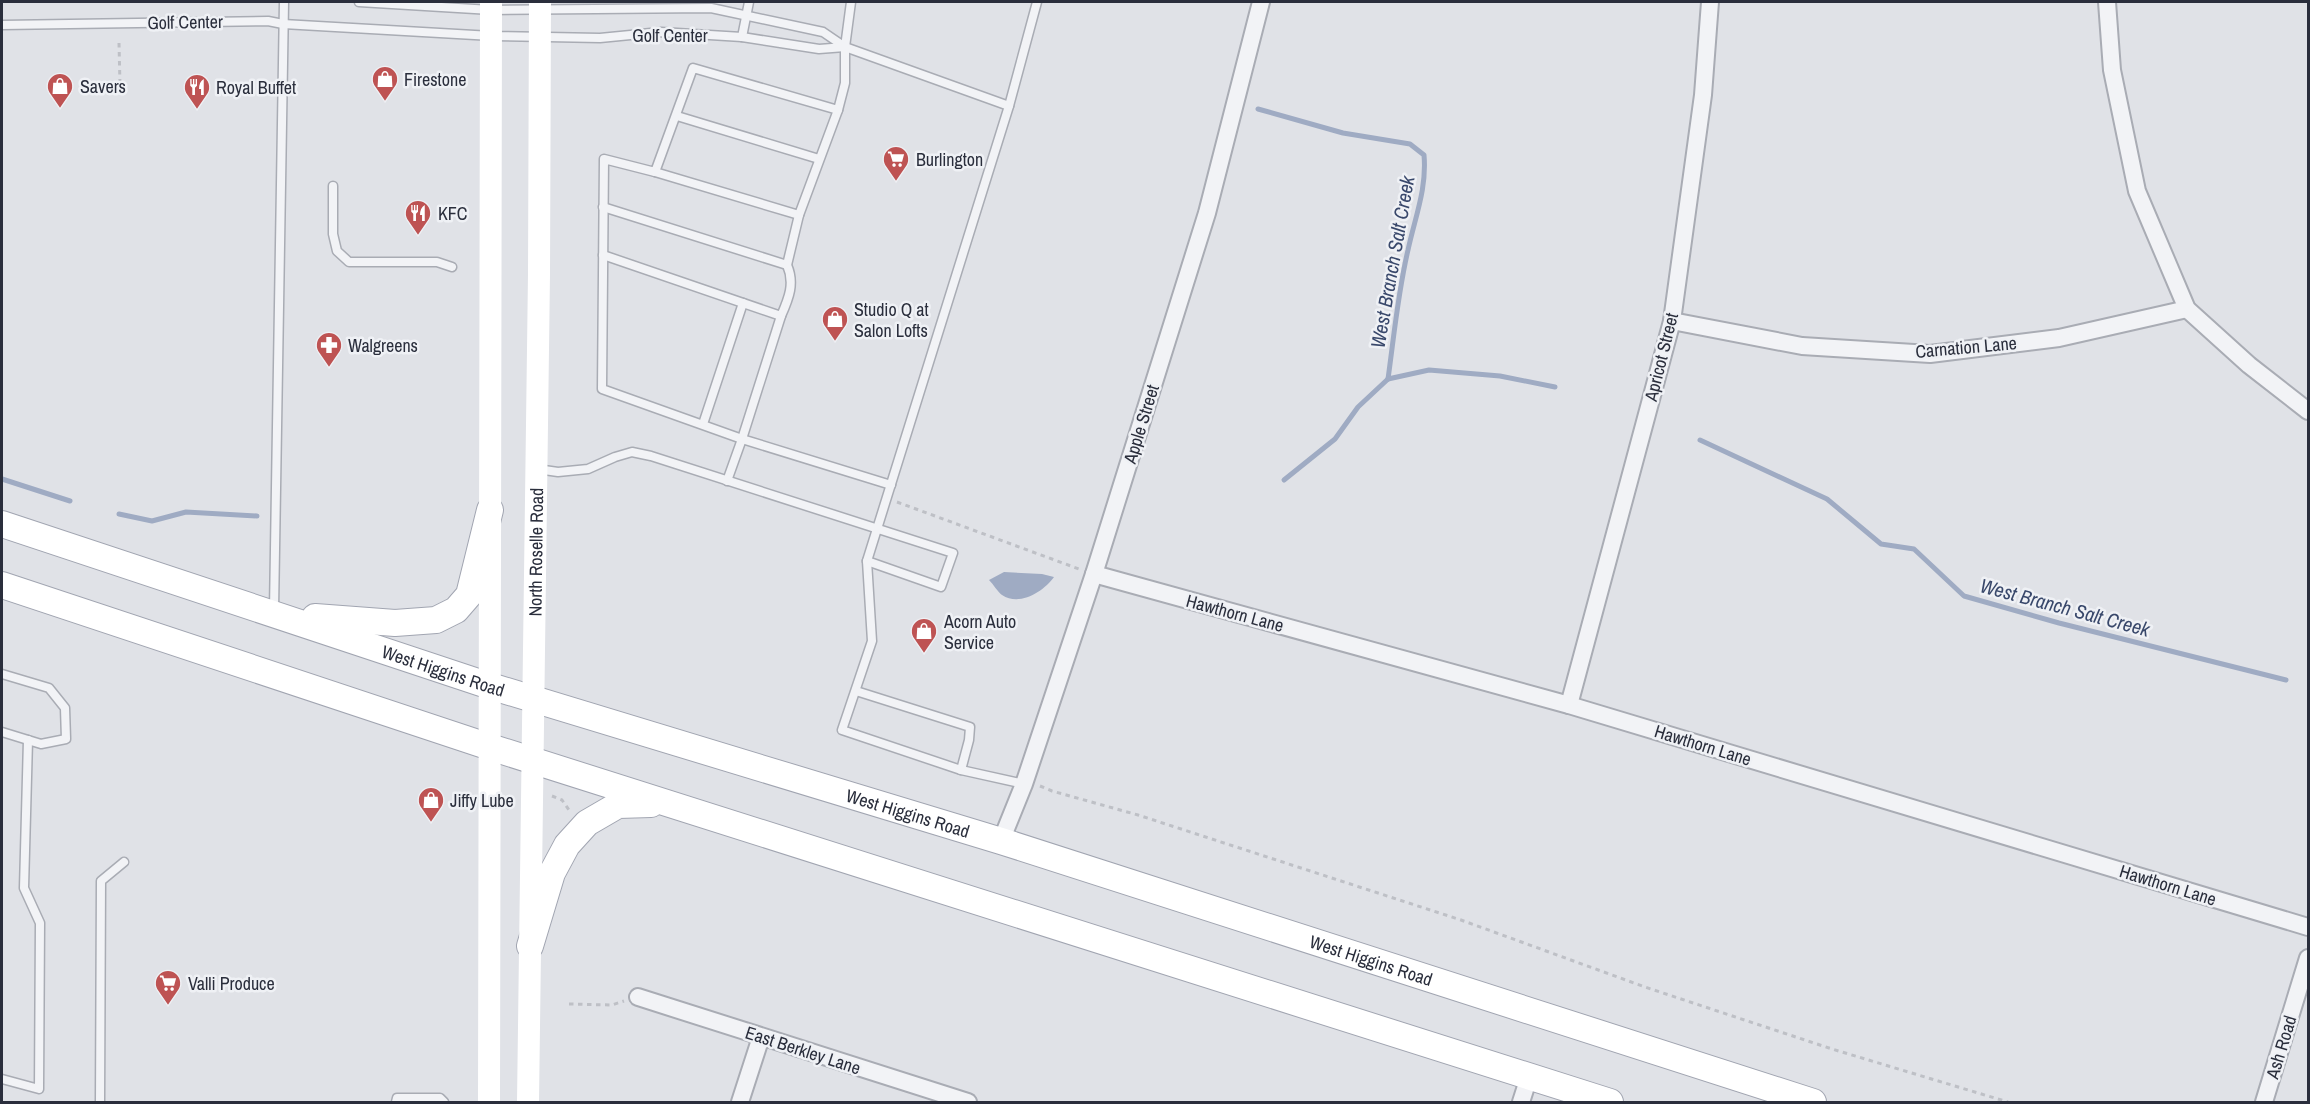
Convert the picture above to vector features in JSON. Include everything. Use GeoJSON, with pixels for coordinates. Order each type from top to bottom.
{"type":"FeatureCollection","features":[{"type":"Feature","properties":{"kind":"main road","name":"North Roselle Road"},"geometry":{"type":"LineString","coordinates":[[528,1102],[539,274],[540,5]]}},
{"type":"Feature","properties":{"kind":"main road"},"geometry":{"type":"LineString","coordinates":[[489,1102],[491,6]]}},
{"type":"Feature","properties":{"kind":"main road"},"geometry":{"type":"LineString","coordinates":[[274,614],[395,623],[436,621],[456,610],[470,595],[490,510]]}},
{"type":"Feature","properties":{"kind":"main road","name":"West Higgins Road"},"geometry":{"type":"LineString","coordinates":[[2,524],[490,686],[1001,841],[1813,1102]]}},
{"type":"Feature","properties":{"kind":"main road"},"geometry":{"type":"LineString","coordinates":[[2,585],[490,747],[1610,1102]]}},
{"type":"Feature","properties":{"kind":"main road"},"geometry":{"type":"LineString","coordinates":[[530,946],[552,873],[567,845],[587,823],[618,805],[673,804]]}},
{"type":"Feature","properties":{"kind":"street","name":"Apple Street"},"geometry":{"type":"LineString","coordinates":[[1001,841],[1024,784],[1094,574],[1207,213],[1261,2]]}},
{"type":"Feature","properties":{"kind":"street","name":"Apricot Street"},"geometry":{"type":"LineString","coordinates":[[1569,705],[1672,321],[1703,95],[1710,2]]}},
{"type":"Feature","properties":{"kind":"street"},"geometry":{"type":"LineString","coordinates":[[2107,2],[2112,70],[2137,192],[2187,309],[2249,365],[2308,411]]}},
{"type":"Feature","properties":{"kind":"street","name":"Carnation Lane"},"geometry":{"type":"LineString","coordinates":[[1672,321],[1802,346],[1930,354],[2060,338],[2187,309]]}},
{"type":"Feature","properties":{"kind":"street","name":"Hawthorn Lane"},"geometry":{"type":"LineString","coordinates":[[1094,574],[1569,705],[2308,927]]}},
{"type":"Feature","properties":{"kind":"street","name":"Ash Road"},"geometry":{"type":"LineString","coordinates":[[2264,1102],[2308,958]]}},
{"type":"Feature","properties":{"kind":"street","name":"East Berkley Lane"},"geometry":{"type":"LineString","coordinates":[[638,997],[968,1102]]}},
{"type":"Feature","properties":{"kind":"street"},"geometry":{"type":"LineString","coordinates":[[740,1102],[761,1037]]}},
{"type":"Feature","properties":{"kind":"street"},"geometry":{"type":"LineString","coordinates":[[1521,1102],[1529,1077]]}},
{"type":"Feature","properties":{"kind":"lane"},"geometry":{"type":"LineString","coordinates":[[274,614],[284,2]]}},
{"type":"Feature","properties":{"kind":"lane","name":"Golf Center"},"geometry":{"type":"LineString","coordinates":[[358,2],[491,6],[711,8],[723,6],[823,32],[844,47]]}},
{"type":"Feature","properties":{"kind":"lane"},"geometry":{"type":"LineString","coordinates":[[742,37],[749,2]]}},
{"type":"Feature","properties":{"kind":"lane"},"geometry":{"type":"LineString","coordinates":[[727,481],[788,299],[793,278],[787,265],[799,215],[838,110],[845,83],[844,47],[851,2]]}},
{"type":"Feature","properties":{"kind":"lane"},"geometry":{"type":"LineString","coordinates":[[1024,784],[961,770],[842,730],[872,641],[867,561],[1009,106],[1037,2]]}},
{"type":"Feature","properties":{"kind":"lane","name":"Golf Center"},"geometry":{"type":"LineString","coordinates":[[2,25],[268,21],[283,24],[492,36],[539,35],[600,38],[661,32],[742,37],[819,49],[844,47]]}},
{"type":"Feature","properties":{"kind":"lane"},"geometry":{"type":"LineString","coordinates":[[844,47],[1009,106]]}},
{"type":"Feature","properties":{"kind":"lane"},"geometry":{"type":"LineString","coordinates":[[655,172],[693,69],[838,110]]}},
{"type":"Feature","properties":{"kind":"lane"},"geometry":{"type":"LineString","coordinates":[[677,116],[819,159]]}},
{"type":"Feature","properties":{"kind":"lane"},"geometry":{"type":"LineString","coordinates":[[799,215],[604,159],[602,389],[742,439],[891,485]]}},
{"type":"Feature","properties":{"kind":"lane"},"geometry":{"type":"LineString","coordinates":[[333,186],[333,234],[337,252],[349,262],[437,262],[452,267]]}},
{"type":"Feature","properties":{"kind":"lane"},"geometry":{"type":"LineString","coordinates":[[603,207],[787,265]]}},
{"type":"Feature","properties":{"kind":"lane"},"geometry":{"type":"LineString","coordinates":[[603,255],[781,316]]}},
{"type":"Feature","properties":{"kind":"lane"},"geometry":{"type":"LineString","coordinates":[[703,424],[743,303]]}},
{"type":"Feature","properties":{"kind":"lane"},"geometry":{"type":"LineString","coordinates":[[536,469],[558,472],[588,469],[633,452],[953,553],[941,587],[867,561]]}},
{"type":"Feature","properties":{"kind":"lane"},"geometry":{"type":"LineString","coordinates":[[2,674],[49,688],[65,708],[66,739],[41,744],[2,732]]}},
{"type":"Feature","properties":{"kind":"lane"},"geometry":{"type":"LineString","coordinates":[[856,691],[970,728],[961,770]]}},
{"type":"Feature","properties":{"kind":"lane"},"geometry":{"type":"LineString","coordinates":[[2,1079],[39,1089],[40,923],[24,888],[28,740]]}},
{"type":"Feature","properties":{"kind":"lane"},"geometry":{"type":"LineString","coordinates":[[100,1102],[101,881],[124,862]]}},
{"type":"Feature","properties":{"kind":"lane"},"geometry":{"type":"LineString","coordinates":[[396,1102],[396,1098],[440,1098],[444,1102]]}},
{"type":"Feature","properties":{"kind":"path"},"geometry":{"type":"LineString","coordinates":[[119,43],[120,85]]}},
{"type":"Feature","properties":{"kind":"path"},"geometry":{"type":"LineString","coordinates":[[886,499],[1094,574]]}},
{"type":"Feature","properties":{"kind":"path"},"geometry":{"type":"LineString","coordinates":[[1024,784],[1041,786],[1138,815],[1461,920],[1645,987],[1833,1049],[2008,1102]]}},
{"type":"Feature","properties":{"kind":"path"},"geometry":{"type":"LineString","coordinates":[[552,796],[562,800],[569,810]]}},
{"type":"Feature","properties":{"kind":"path"},"geometry":{"type":"LineString","coordinates":[[569,1004],[612,1005],[638,997]]}},
{"type":"Feature","properties":{"kind":"water"},"geometry":{"type":"Polygon","coordinates":[[[1004,572],[1054,577],[1038,592],[1016,599],[1002,595],[989,580],[1004,572]]]}},
{"type":"Feature","properties":{"kind":"waterway","name":"West Branch Salt Creek"},"geometry":{"type":"LineString","coordinates":[[1258,109],[1343,133],[1410,144],[1424,155],[1424,180],[1396,314],[1388,379]]}},
{"type":"Feature","properties":{"kind":"waterway","name":"West Branch Salt Creek"},"geometry":{"type":"LineString","coordinates":[[1388,379],[1429,370],[1500,376],[1555,387]]}},
{"type":"Feature","properties":{"kind":"waterway"},"geometry":{"type":"LineString","coordinates":[[1284,480],[1335,439],[1358,407],[1388,379]]}},
{"type":"Feature","properties":{"kind":"waterway","name":"West Branch Salt Creek"},"geometry":{"type":"LineString","coordinates":[[1700,440],[1827,499],[1881,544],[1914,549],[1964,596],[2059,623],[2286,680]]}},
{"type":"Feature","properties":{"kind":"waterway","name":"West Branch Salt Creek"},"geometry":{"type":"LineString","coordinates":[[2,479],[70,501]]}},
{"type":"Feature","properties":{"kind":"waterway","name":"West Branch Salt Creek"},"geometry":{"type":"LineString","coordinates":[[119,514],[152,521],[186,512],[257,516]]}},
{"type":"Feature","properties":{"kind":"place","name":"Firestone"},"geometry":{"type":"Point","coordinates":[385,102]}},
{"type":"Feature","properties":{"kind":"place","name":"Savers"},"geometry":{"type":"Point","coordinates":[60,109]}},
{"type":"Feature","properties":{"kind":"place","name":"Royal Buffet"},"geometry":{"type":"Point","coordinates":[197,110]}},
{"type":"Feature","properties":{"kind":"place","name":"Burlington"},"geometry":{"type":"Point","coordinates":[896,182]}},
{"type":"Feature","properties":{"kind":"place","name":"KFC"},"geometry":{"type":"Point","coordinates":[418,236]}},
{"type":"Feature","properties":{"kind":"place","name":"Studio Q at Salon Lofts"},"geometry":{"type":"Point","coordinates":[835,342]}},
{"type":"Feature","properties":{"kind":"place","name":"Walgreens"},"geometry":{"type":"Point","coordinates":[329,368]}},
{"type":"Feature","properties":{"kind":"place","name":"Acorn Auto Service"},"geometry":{"type":"Point","coordinates":[924,654]}},
{"type":"Feature","properties":{"kind":"place","name":"Jiffy Lube"},"geometry":{"type":"Point","coordinates":[431,823]}},
{"type":"Feature","properties":{"kind":"place","name":"Valli Produce"},"geometry":{"type":"Point","coordinates":[168,1006]}}]}
